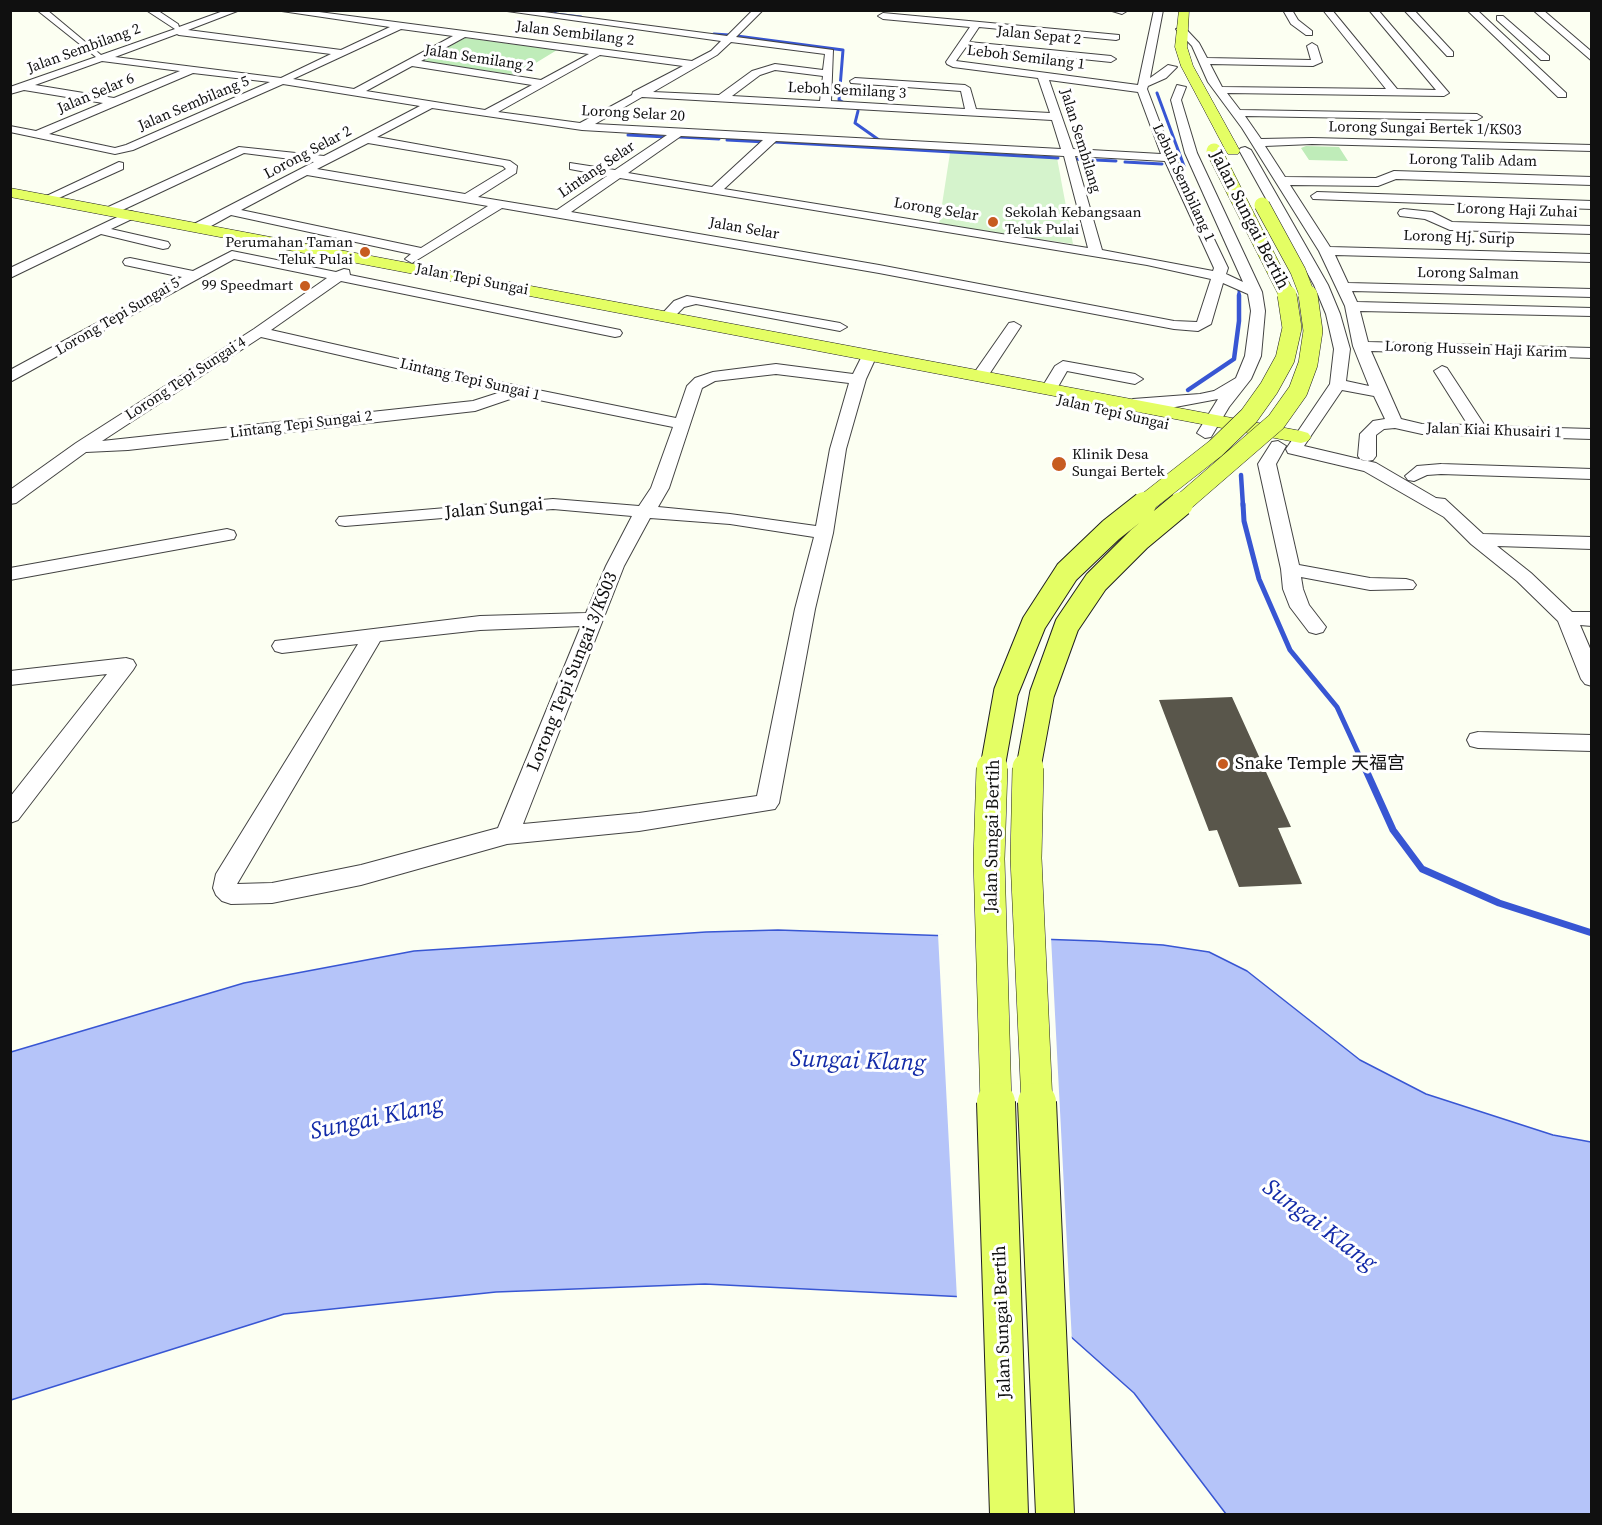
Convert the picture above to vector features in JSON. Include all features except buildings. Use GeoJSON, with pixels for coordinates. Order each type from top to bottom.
{"type":"FeatureCollection","features":[{"type":"Feature","properties":{"kind":"main road","name":"Jalan Sungai Bertih"},"geometry":{"type":"LineString","coordinates":[[1055,1515],[1026,858],[1028,767],[1042,694],[1067,625],[1096,582],[1139,539],[1237,458],[1276,422],[1298,391],[1308,364],[1313,331],[1312,312],[1307,291],[1198,87],[1180,47],[1171,10]]}},
{"type":"Feature","properties":{"kind":"main road","name":"Jalan Sungai Bertih"},"geometry":{"type":"LineString","coordinates":[[1175,28],[1184,10]]}},
{"type":"Feature","properties":{"kind":"main road"},"geometry":{"type":"LineString","coordinates":[[1171,62],[1193,109]]}},
{"type":"Feature","properties":{"kind":"main road","name":"Jalan Sungai Bertih"},"geometry":{"type":"LineString","coordinates":[[1009,1515],[988,858],[992,762],[1006,692],[1034,623],[1067,572],[1111,530],[1216,448],[1249,416],[1269,388],[1285,359],[1292,328],[1291,310],[1286,290],[1228,146]]}},
{"type":"Feature","properties":{"kind":"main road","name":"Jalan Tepi Sungai"},"geometry":{"type":"LineString","coordinates":[[10,192],[1133,404],[1210,426]]}},
{"type":"Feature","properties":{"kind":"main road","name":"Jalan Tepi Sungai"},"geometry":{"type":"LineString","coordinates":[[934,368],[1060,401],[1210,426],[1291,444]]}},
{"type":"Feature","properties":{"kind":"street"},"geometry":{"type":"LineString","coordinates":[[41,10],[98,56]]}},
{"type":"Feature","properties":{"kind":"street"},"geometry":{"type":"LineString","coordinates":[[150,10],[175,29],[344,52]]}},
{"type":"Feature","properties":{"kind":"street","name":"Jalan Sembilang 2"},"geometry":{"type":"LineString","coordinates":[[10,92],[98,56],[236,10]]}},
{"type":"Feature","properties":{"kind":"street","name":"Jalan Sembilang 2"},"geometry":{"type":"LineString","coordinates":[[279,10],[690,64]]}},
{"type":"Feature","properties":{"kind":"street"},"geometry":{"type":"LineString","coordinates":[[349,20],[369,10]]}},
{"type":"Feature","properties":{"kind":"street"},"geometry":{"type":"LineString","coordinates":[[581,21],[599,10]]}},
{"type":"Feature","properties":{"kind":"street"},"geometry":{"type":"LineString","coordinates":[[582,127],[690,64],[714,53],[759,10]]}},
{"type":"Feature","properties":{"kind":"street"},"geometry":{"type":"LineString","coordinates":[[1113,10],[1122,11]]}},
{"type":"Feature","properties":{"kind":"street"},"geometry":{"type":"LineString","coordinates":[[1143,86],[1159,10]]}},
{"type":"Feature","properties":{"kind":"street"},"geometry":{"type":"LineString","coordinates":[[1287,10],[1294,22],[1309,33]]}},
{"type":"Feature","properties":{"kind":"street"},"geometry":{"type":"LineString","coordinates":[[1327,10],[1395,93]]}},
{"type":"Feature","properties":{"kind":"street"},"geometry":{"type":"LineString","coordinates":[[1216,86],[1444,93],[1373,10]]}},
{"type":"Feature","properties":{"kind":"street"},"geometry":{"type":"LineString","coordinates":[[1408,10],[1450,54]]}},
{"type":"Feature","properties":{"kind":"street"},"geometry":{"type":"LineString","coordinates":[[1471,10],[1562,96]]}},
{"type":"Feature","properties":{"kind":"street"},"geometry":{"type":"LineString","coordinates":[[1493,10],[1545,58]]}},
{"type":"Feature","properties":{"kind":"street"},"geometry":{"type":"LineString","coordinates":[[1537,10],[1592,58]]}},
{"type":"Feature","properties":{"kind":"street"},"geometry":{"type":"LineString","coordinates":[[507,11],[830,52],[825,105]]}},
{"type":"Feature","properties":{"kind":"street"},"geometry":{"type":"LineString","coordinates":[[530,24],[546,16]]}},
{"type":"Feature","properties":{"kind":"street"},"geometry":{"type":"LineString","coordinates":[[883,16],[1116,37]]}},
{"type":"Feature","properties":{"kind":"street","name":"Leboh Semilang 1"},"geometry":{"type":"LineString","coordinates":[[975,25],[951,62],[953,64],[1143,86]]}},
{"type":"Feature","properties":{"kind":"street","name":"Jalan Sembilang 5"},"geometry":{"type":"LineString","coordinates":[[37,135],[114,151],[129,148],[284,81],[400,26]]}},
{"type":"Feature","properties":{"kind":"street"},"geometry":{"type":"LineString","coordinates":[[1175,28],[1196,45],[1216,86],[1247,127]]}},
{"type":"Feature","properties":{"kind":"street"},"geometry":{"type":"LineString","coordinates":[[499,39],[515,32]]}},
{"type":"Feature","properties":{"kind":"street"},"geometry":{"type":"LineString","coordinates":[[357,92],[462,35]]}},
{"type":"Feature","properties":{"kind":"street","name":"Jalan Sepat 2"},"geometry":{"type":"LineString","coordinates":[[963,44],[1111,59]]}},
{"type":"Feature","properties":{"kind":"street"},"geometry":{"type":"LineString","coordinates":[[1200,57],[1313,63],[1317,62],[1312,46]]}},
{"type":"Feature","properties":{"kind":"street"},"geometry":{"type":"LineString","coordinates":[[487,114],[599,52]]}},
{"type":"Feature","properties":{"kind":"street","name":"Lorong Selar 20"},"geometry":{"type":"LineString","coordinates":[[98,56],[284,81],[582,127],[1170,158]]}},
{"type":"Feature","properties":{"kind":"street"},"geometry":{"type":"LineString","coordinates":[[1200,57],[1270,56]]}},
{"type":"Feature","properties":{"kind":"street"},"geometry":{"type":"LineString","coordinates":[[1143,86],[1162,76],[1171,62]]}},
{"type":"Feature","properties":{"kind":"street","name":"Jalan Semilang 2"},"geometry":{"type":"LineString","coordinates":[[412,63],[542,83]]}},
{"type":"Feature","properties":{"kind":"street"},"geometry":{"type":"LineString","coordinates":[[721,99],[756,73],[775,67],[827,73]]}},
{"type":"Feature","properties":{"kind":"street","name":"Jalan Selar 6"},"geometry":{"type":"LineString","coordinates":[[19,142],[193,70]]}},
{"type":"Feature","properties":{"kind":"street","name":"Jalan Sembilang"},"geometry":{"type":"LineString","coordinates":[[1042,75],[1068,151],[1096,252]]}},
{"type":"Feature","properties":{"kind":"street"},"geometry":{"type":"LineString","coordinates":[[855,81],[965,88],[972,113]]}},
{"type":"Feature","properties":{"kind":"street"},"geometry":{"type":"LineString","coordinates":[[1216,86],[1344,85]]}},
{"type":"Feature","properties":{"kind":"street","name":"Lebuh Sembilang 1"},"geometry":{"type":"LineString","coordinates":[[1143,86],[1170,158],[1221,268],[1204,324],[1198,327],[1174,325]]}},
{"type":"Feature","properties":{"kind":"street"},"geometry":{"type":"LineString","coordinates":[[24,87],[116,102]]}},
{"type":"Feature","properties":{"kind":"street"},"geometry":{"type":"LineString","coordinates":[[1181,87],[1176,100],[1191,153],[1255,292],[1258,311],[1257,335],[1243,380],[1222,405],[1210,426]]}},
{"type":"Feature","properties":{"kind":"street"},"geometry":{"type":"LineString","coordinates":[[1198,87],[1213,102],[1247,153],[1321,285],[1333,314],[1342,349],[1338,384],[1291,444],[1267,464],[1291,569],[1293,589],[1300,607],[1316,627]]}},
{"type":"Feature","properties":{"kind":"street","name":"Leboh Semilang 3"},"geometry":{"type":"LineString","coordinates":[[637,94],[1056,117]]}},
{"type":"Feature","properties":{"kind":"street","name":"Lorong Selar 2"},"geometry":{"type":"LineString","coordinates":[[197,228],[432,105]]}},
{"type":"Feature","properties":{"kind":"street"},"geometry":{"type":"LineString","coordinates":[[1236,113],[1477,117]]}},
{"type":"Feature","properties":{"kind":"street"},"geometry":{"type":"LineString","coordinates":[[1367,456],[1368,434],[1379,424],[1395,423],[1361,346],[1352,306],[1326,251],[1282,180],[1228,146],[1247,127],[1302,123],[1417,127]]}},
{"type":"Feature","properties":{"kind":"street"},"geometry":{"type":"LineString","coordinates":[[10,129],[37,135]]}},
{"type":"Feature","properties":{"kind":"street","name":"Lintang Selar"},"geometry":{"type":"LineString","coordinates":[[560,214],[680,131]]}},
{"type":"Feature","properties":{"kind":"street"},"geometry":{"type":"LineString","coordinates":[[714,191],[774,136]]}},
{"type":"Feature","properties":{"kind":"street"},"geometry":{"type":"LineString","coordinates":[[367,139],[506,163],[511,166],[512,170],[468,198]]}},
{"type":"Feature","properties":{"kind":"street","name":"Lorong Sungai Bertek 1/KS03"},"geometry":{"type":"LineString","coordinates":[[1228,146],[1288,147],[1312,141],[1592,148]]}},
{"type":"Feature","properties":{"kind":"street"},"geometry":{"type":"LineString","coordinates":[[110,211],[243,148],[327,160]]}},
{"type":"Feature","properties":{"kind":"street"},"geometry":{"type":"LineString","coordinates":[[46,199],[119,166]]}},
{"type":"Feature","properties":{"kind":"street","name":"Lorong Selar"},"geometry":{"type":"LineString","coordinates":[[574,166],[616,176],[1096,252],[1218,276],[1255,292]]}},
{"type":"Feature","properties":{"kind":"street","name":"Jalan Selar"},"geometry":{"type":"LineString","coordinates":[[306,171],[879,269],[1174,325]]}},
{"type":"Feature","properties":{"kind":"street","name":"Lorong Talib Adam"},"geometry":{"type":"LineString","coordinates":[[1282,180],[1378,182],[1394,176],[1592,181]]}},
{"type":"Feature","properties":{"kind":"street"},"geometry":{"type":"LineString","coordinates":[[1291,195],[1592,206]]}},
{"type":"Feature","properties":{"kind":"street"},"geometry":{"type":"LineString","coordinates":[[400,266],[500,204]]}},
{"type":"Feature","properties":{"kind":"street"},"geometry":{"type":"LineString","coordinates":[[1299,210],[1321,210]]}},
{"type":"Feature","properties":{"kind":"street"},"geometry":{"type":"LineString","coordinates":[[228,211],[423,252]]}},
{"type":"Feature","properties":{"kind":"street","name":"Lorong Haji Zuhai"},"geometry":{"type":"LineString","coordinates":[[1387,213],[1428,215],[1447,225],[1457,226],[1592,231]]}},
{"type":"Feature","properties":{"kind":"street"},"geometry":{"type":"LineString","coordinates":[[10,274],[129,215]]}},
{"type":"Feature","properties":{"kind":"street"},"geometry":{"type":"LineString","coordinates":[[98,230],[163,245]]}},
{"type":"Feature","properties":{"kind":"street","name":"Lorong Hj. Surip"},"geometry":{"type":"LineString","coordinates":[[1326,251],[1592,258]]}},
{"type":"Feature","properties":{"kind":"street","name":"Jalan Tepi Sungai"},"geometry":{"type":"LineString","coordinates":[[225,257],[236,255],[615,333]]}},
{"type":"Feature","properties":{"kind":"street","name":"Lorong Tepi Sungai 5"},"geometry":{"type":"LineString","coordinates":[[10,377],[225,257]]}},
{"type":"Feature","properties":{"kind":"street","name":"Lorong Tepi Sungai 4"},"geometry":{"type":"LineString","coordinates":[[10,499],[82,447],[259,332],[362,260]]}},
{"type":"Feature","properties":{"kind":"street"},"geometry":{"type":"LineString","coordinates":[[130,262],[193,275]]}},
{"type":"Feature","properties":{"kind":"street","name":"Lorong Salman"},"geometry":{"type":"LineString","coordinates":[[1343,287],[1592,293]]}},
{"type":"Feature","properties":{"kind":"street"},"geometry":{"type":"LineString","coordinates":[[666,317],[679,303],[696,300],[840,327]]}},
{"type":"Feature","properties":{"kind":"street"},"geometry":{"type":"LineString","coordinates":[[1352,306],[1592,312]]}},
{"type":"Feature","properties":{"kind":"street"},"geometry":{"type":"LineString","coordinates":[[980,376],[1014,326]]}},
{"type":"Feature","properties":{"kind":"street","name":"Lintang Tepi Sungai 1"},"geometry":{"type":"LineString","coordinates":[[259,332],[518,391],[682,424]]}},
{"type":"Feature","properties":{"kind":"street","name":"Lorong Hussein Haji Karim"},"geometry":{"type":"LineString","coordinates":[[1361,346],[1592,353]]}},
{"type":"Feature","properties":{"kind":"street"},"geometry":{"type":"LineString","coordinates":[[374,635],[225,881],[225,888],[231,894],[272,893],[361,875],[507,835],[639,822],[767,803],[806,609],[824,533],[838,449],[858,379],[869,355]]}},
{"type":"Feature","properties":{"kind":"street","name":"Jalan Tepi Sungai"},"geometry":{"type":"LineString","coordinates":[[1049,389],[1063,366],[1135,379]]}},
{"type":"Feature","properties":{"kind":"street","name":"Lorong Tepi Sungai 3/KS03"},"geometry":{"type":"LineString","coordinates":[[507,835],[615,566],[644,511],[653,502],[660,488],[695,386],[707,379],[784,368],[858,379]]}},
{"type":"Feature","properties":{"kind":"street"},"geometry":{"type":"LineString","coordinates":[[1442,370],[1480,430]]}},
{"type":"Feature","properties":{"kind":"street"},"geometry":{"type":"LineString","coordinates":[[1133,404],[1170,404],[1200,399],[1220,394],[1243,380]]}},
{"type":"Feature","properties":{"kind":"street"},"geometry":{"type":"LineString","coordinates":[[1338,384],[1380,393]]}},
{"type":"Feature","properties":{"kind":"street","name":"Lintang Tepi Sungai 2"},"geometry":{"type":"LineString","coordinates":[[82,447],[128,445],[475,406],[518,391]]}},
{"type":"Feature","properties":{"kind":"street","name":"Jalan Kiai Khusairi 1"},"geometry":{"type":"LineString","coordinates":[[1395,423],[1422,429],[1592,434]]}},
{"type":"Feature","properties":{"kind":"street"},"geometry":{"type":"LineString","coordinates":[[1291,444],[1342,446],[1414,476],[1448,513],[1524,577],[1566,618],[1591,679]]}},
{"type":"Feature","properties":{"kind":"street"},"geometry":{"type":"LineString","coordinates":[[1291,444],[1370,467],[1448,513]]}},
{"type":"Feature","properties":{"kind":"street"},"geometry":{"type":"LineString","coordinates":[[1414,476],[1423,470],[1441,469],[1592,474]]}},
{"type":"Feature","properties":{"kind":"street","name":"Jalan Sungai"},"geometry":{"type":"LineString","coordinates":[[345,521],[553,504],[730,519],[824,533]]}},
{"type":"Feature","properties":{"kind":"street"},"geometry":{"type":"LineString","coordinates":[[10,574],[227,535]]}},
{"type":"Feature","properties":{"kind":"street"},"geometry":{"type":"LineString","coordinates":[[1478,540],[1592,543]]}},
{"type":"Feature","properties":{"kind":"street"},"geometry":{"type":"LineString","coordinates":[[1291,569],[1370,584],[1406,585]]}},
{"type":"Feature","properties":{"kind":"street"},"geometry":{"type":"LineString","coordinates":[[1566,618],[1592,619]]}},
{"type":"Feature","properties":{"kind":"street"},"geometry":{"type":"LineString","coordinates":[[282,646],[480,623],[595,619]]}},
{"type":"Feature","properties":{"kind":"street"},"geometry":{"type":"LineString","coordinates":[[10,678],[126,665],[11,812]]}},
{"type":"Feature","properties":{"kind":"street"},"geometry":{"type":"LineString","coordinates":[[1478,740],[1592,743]]}},
{"type":"Feature","properties":{"kind":"green space"},"geometry":{"type":"Polygon","coordinates":[[[465,38],[557,50],[516,75],[422,61],[465,38]]]}},
{"type":"Feature","properties":{"kind":"green space"},"geometry":{"type":"Polygon","coordinates":[[[1306,146],[1339,147],[1348,161],[1309,160],[1301,148],[1306,146]]]}},
{"type":"Feature","properties":{"kind":"green space"},"geometry":{"type":"Polygon","coordinates":[[[950,153],[1057,158],[1073,244],[939,224],[950,153]]]}},
{"type":"Feature","properties":{"kind":"water","name":"Sungai Klang"},"geometry":{"type":"Polygon","coordinates":[[[778,930],[1096,941],[1163,945],[1209,952],[1247,971],[1360,1060],[1426,1094],[1553,1135],[1591,1142],[1591,1514],[1226,1514],[1134,1393],[1070,1336],[966,1297],[705,1284],[496,1292],[284,1314],[11,1400],[11,1052],[244,983],[414,951],[706,932],[778,930]]]}},
{"type":"Feature","properties":{"kind":"pier"},"geometry":{"type":"Polygon","coordinates":[[[938,934],[1051,937],[1072,1342],[1068,1338],[957,1299],[938,934]]]}},
{"type":"Feature","properties":{"kind":"waterway"},"geometry":{"type":"LineString","coordinates":[[555,10],[555,14],[581,17]]}},
{"type":"Feature","properties":{"kind":"waterway"},"geometry":{"type":"LineString","coordinates":[[714,34],[729,35]]}},
{"type":"Feature","properties":{"kind":"waterway"},"geometry":{"type":"LineString","coordinates":[[737,36],[843,50],[839,100],[846,104]]}},
{"type":"Feature","properties":{"kind":"waterway"},"geometry":{"type":"LineString","coordinates":[[1157,93],[1184,166]]}},
{"type":"Feature","properties":{"kind":"waterway"},"geometry":{"type":"LineString","coordinates":[[858,111],[855,123],[879,140]]}},
{"type":"Feature","properties":{"kind":"waterway"},"geometry":{"type":"LineString","coordinates":[[628,135],[667,137]]}},
{"type":"Feature","properties":{"kind":"waterway"},"geometry":{"type":"LineString","coordinates":[[680,137],[719,139]]}},
{"type":"Feature","properties":{"kind":"waterway"},"geometry":{"type":"LineString","coordinates":[[727,140],[766,142]]}},
{"type":"Feature","properties":{"kind":"waterway"},"geometry":{"type":"LineString","coordinates":[[775,142],[1058,158]]}},
{"type":"Feature","properties":{"kind":"waterway"},"geometry":{"type":"LineString","coordinates":[[1074,159],[1116,161]]}},
{"type":"Feature","properties":{"kind":"waterway"},"geometry":{"type":"LineString","coordinates":[[1125,162],[1162,164]]}},
{"type":"Feature","properties":{"kind":"waterway"},"geometry":{"type":"LineString","coordinates":[[1188,390],[1234,359],[1239,321],[1239,290]]}},
{"type":"Feature","properties":{"kind":"waterway"},"geometry":{"type":"LineString","coordinates":[[1241,475],[1243,506]]}},
{"type":"Feature","properties":{"kind":"waterway"},"geometry":{"type":"LineString","coordinates":[[1243,504],[1244,521],[1259,579],[1290,650],[1337,707],[1366,770]]}},
{"type":"Feature","properties":{"kind":"waterway"},"geometry":{"type":"LineString","coordinates":[[1365,768],[1393,830],[1422,869],[1499,903],[1592,933]]}},
{"type":"Feature","properties":{"kind":"place","name":"Sekolah Kebangsaan Teluk Pulai"},"geometry":{"type":"Point","coordinates":[993,222]}},
{"type":"Feature","properties":{"kind":"place","name":"Perumahan Taman Teluk Pulai"},"geometry":{"type":"Point","coordinates":[365,252]}},
{"type":"Feature","properties":{"kind":"place","name":"99 Speedmart"},"geometry":{"type":"Point","coordinates":[305,286]}},
{"type":"Feature","properties":{"kind":"place","name":"Klinik Desa Sungai Bertek"},"geometry":{"type":"Point","coordinates":[1059,464]}},
{"type":"Feature","properties":{"kind":"place","name":"Snake Temple 天福宫"},"geometry":{"type":"Point","coordinates":[1223,764]}}]}
